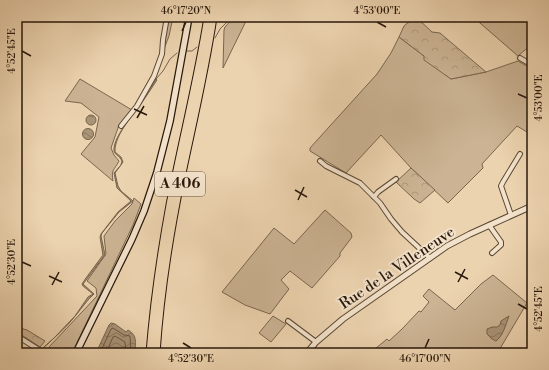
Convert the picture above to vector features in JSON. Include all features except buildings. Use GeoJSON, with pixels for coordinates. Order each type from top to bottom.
{"type":"FeatureCollection","features":[{"type":"Feature","properties":{"kind":"highway","name":"A 406"},"geometry":{"type":"LineString","coordinates":[[150,353],[155,302],[165,235],[208,17]]}},
{"type":"Feature","properties":{"kind":"highway","name":"A 406"},"geometry":{"type":"LineString","coordinates":[[156,353],[162,291],[170,238],[213,17]]}},
{"type":"Feature","properties":{"kind":"main road"},"geometry":{"type":"LineString","coordinates":[[76,353],[132,239],[146,205],[162,154],[170,121],[189,17]]}},
{"type":"Feature","properties":{"kind":"street"},"geometry":{"type":"LineString","coordinates":[[121,126],[137,106],[154,76],[162,54],[167,17]]}},
{"type":"Feature","properties":{"kind":"street"},"geometry":{"type":"LineString","coordinates":[[520,58],[532,65]]}},
{"type":"Feature","properties":{"kind":"street"},"geometry":{"type":"LineString","coordinates":[[511,215],[501,186],[520,154]]}},
{"type":"Feature","properties":{"kind":"street"},"geometry":{"type":"LineString","coordinates":[[320,161],[326,166],[360,183],[374,197],[402,232],[430,258]]}},
{"type":"Feature","properties":{"kind":"street"},"geometry":{"type":"LineString","coordinates":[[374,197],[378,192],[396,179]]}},
{"type":"Feature","properties":{"kind":"street","name":"Rue de la Villeneuve"},"geometry":{"type":"LineString","coordinates":[[307,353],[316,342],[343,319],[447,246],[532,206]]}},
{"type":"Feature","properties":{"kind":"street"},"geometry":{"type":"LineString","coordinates":[[489,225],[501,242],[501,245],[492,253]]}},
{"type":"Feature","properties":{"kind":"street"},"geometry":{"type":"LineString","coordinates":[[288,321],[316,342]]}},
{"type":"Feature","properties":{"kind":"street"},"geometry":{"type":"LineString","coordinates":[[17,336],[44,353]]}},
{"type":"Feature","properties":{"kind":"green space"},"geometry":{"type":"Polygon","coordinates":[[[169,17],[173,17],[169,36],[164,49],[165,40],[169,17]]]}},
{"type":"Feature","properties":{"kind":"green space"},"geometry":{"type":"Polygon","coordinates":[[[234,17],[248,17],[223,68],[224,30],[234,17]]]}},
{"type":"Feature","properties":{"kind":"green space"},"geometry":{"type":"Polygon","coordinates":[[[416,17],[432,32],[440,33],[486,72],[451,79],[424,60],[424,56],[399,37],[404,26],[416,17]]]}},
{"type":"Feature","properties":{"kind":"green space"},"geometry":{"type":"Polygon","coordinates":[[[473,17],[532,17],[532,44],[518,56],[473,17]]]}},
{"type":"Feature","properties":{"kind":"green space"},"geometry":{"type":"Polygon","coordinates":[[[399,37],[451,79],[486,72],[518,61],[532,69],[532,135],[517,126],[482,164],[483,168],[448,203],[411,168],[381,135],[346,173],[310,151],[310,148],[377,74],[391,53],[399,37]]]}},
{"type":"Feature","properties":{"kind":"green space"},"geometry":{"type":"Polygon","coordinates":[[[80,79],[132,110],[119,125],[111,148],[119,161],[113,172],[113,181],[81,154],[95,137],[99,117],[81,103],[65,101],[80,79]]]}},
{"type":"Feature","properties":{"kind":"green space"},"geometry":{"type":"Polygon","coordinates":[[[411,168],[435,190],[420,203],[396,182],[411,168]]]}},
{"type":"Feature","properties":{"kind":"green space"},"geometry":{"type":"Polygon","coordinates":[[[134,198],[141,204],[133,225],[72,353],[54,353],[49,347],[97,296],[96,288],[87,281],[106,254],[104,236],[115,221],[132,204],[134,198]]]}},
{"type":"Feature","properties":{"kind":"green space"},"geometry":{"type":"Polygon","coordinates":[[[325,210],[351,233],[352,237],[340,253],[340,256],[312,288],[290,271],[281,280],[289,289],[270,314],[245,305],[222,292],[274,228],[294,244],[325,210]]]}},
{"type":"Feature","properties":{"kind":"green space"},"geometry":{"type":"Polygon","coordinates":[[[493,275],[527,303],[498,352],[370,353],[387,339],[389,341],[419,311],[421,312],[429,302],[423,296],[429,289],[455,310],[481,284],[493,275]]]}},
{"type":"Feature","properties":{"kind":"green space"},"geometry":{"type":"Polygon","coordinates":[[[273,316],[286,324],[271,342],[259,333],[273,316]]]}},
{"type":"Feature","properties":{"kind":"green space"},"geometry":{"type":"Polygon","coordinates":[[[17,327],[27,330],[45,341],[40,347],[17,332],[17,327]]]}},
{"type":"Feature","properties":{"kind":"water"},"geometry":{"type":"Polygon","coordinates":[[[156,79],[157,80],[141,104],[126,124],[156,79]]]}},
{"type":"Feature","properties":{"kind":"water"},"geometry":{"type":"Polygon","coordinates":[[[89,115],[93,115],[95,116],[95,124],[89,125],[86,122],[86,118],[89,115]]]}},
{"type":"Feature","properties":{"kind":"water"},"geometry":{"type":"Polygon","coordinates":[[[126,124],[118,138],[116,145],[115,152],[121,157],[123,162],[121,165],[122,161],[114,151],[117,138],[126,124]]]}},
{"type":"Feature","properties":{"kind":"water"},"geometry":{"type":"Polygon","coordinates":[[[88,128],[92,130],[94,134],[92,138],[88,140],[84,138],[82,134],[84,130],[88,128]]]}},
{"type":"Feature","properties":{"kind":"water"},"geometry":{"type":"Polygon","coordinates":[[[120,166],[115,173],[118,186],[121,191],[133,201],[119,212],[102,233],[101,236],[105,255],[83,284],[94,294],[87,301],[72,320],[60,333],[42,349],[75,316],[88,297],[93,294],[82,284],[103,255],[100,237],[101,234],[118,212],[131,201],[117,188],[114,173],[120,166]]]}},
{"type":"Feature","properties":{"kind":"water"},"geometry":{"type":"Polygon","coordinates":[[[509,316],[501,336],[496,341],[492,339],[487,334],[487,329],[497,327],[500,325],[501,321],[509,316]]]}},
{"type":"Feature","properties":{"kind":"water"},"geometry":{"type":"Polygon","coordinates":[[[111,323],[115,324],[126,332],[128,330],[135,337],[135,353],[96,353],[111,323]]]}},
{"type":"Feature","properties":{"kind":"waterway"},"geometry":{"type":"LineString","coordinates":[[215,38],[220,29],[232,17]]}},
{"type":"Feature","properties":{"kind":"waterway"},"geometry":{"type":"LineString","coordinates":[[187,51],[192,51],[197,47]]}},
{"type":"Feature","properties":{"kind":"waterway"},"geometry":{"type":"LineString","coordinates":[[156,79],[170,59],[177,53]]}}]}
